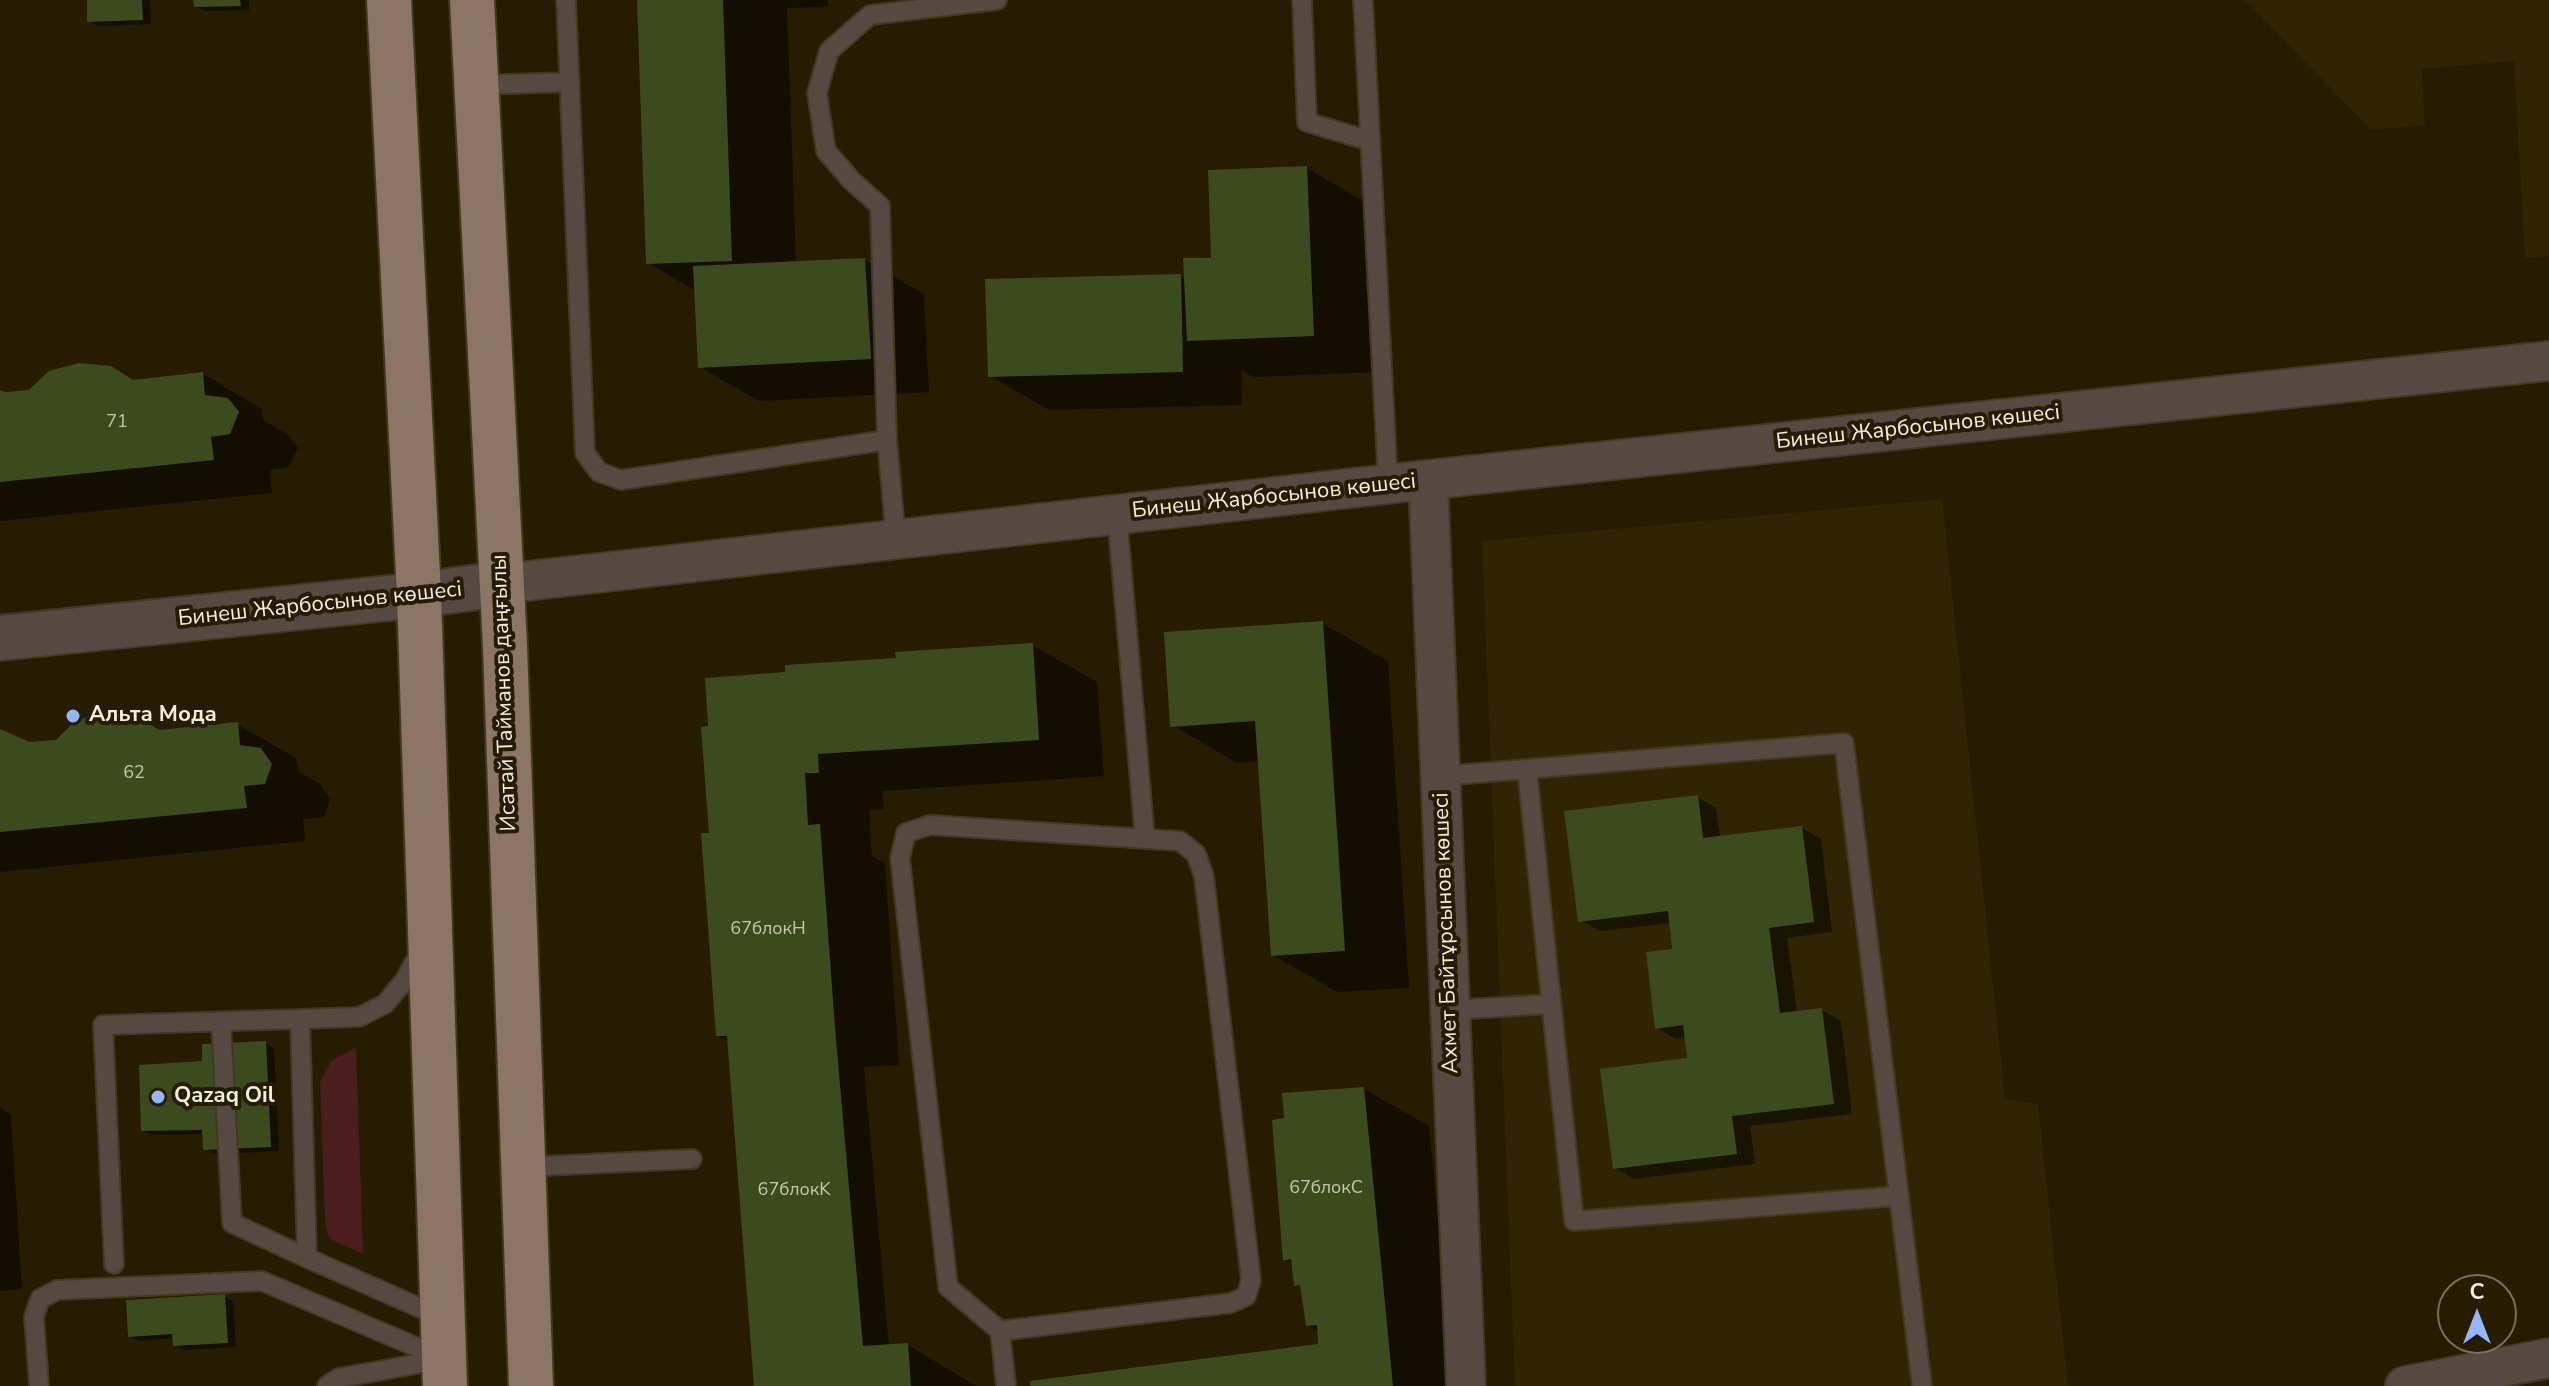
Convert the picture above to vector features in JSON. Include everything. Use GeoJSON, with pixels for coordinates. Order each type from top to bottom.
{"type":"FeatureCollection","features":[{"type":"Feature","properties":{"kind":"main road"},"geometry":{"type":"LineString","coordinates":[[389,0],[419,595],[444,1354]]}},
{"type":"Feature","properties":{"kind":"main road","name":"Исатай Тайманов даңғылы"},"geometry":{"type":"LineString","coordinates":[[472,0],[505,646],[531,1386]]}},
{"type":"Feature","properties":{"kind":"street","name":"Бинеш Жарбосынов көшесі"},"geometry":{"type":"LineString","coordinates":[[0,638],[419,595],[1388,484],[2549,361]]}},
{"type":"Feature","properties":{"kind":"street","name":"Ахмет Байтұрсынов көшесі"},"geometry":{"type":"LineString","coordinates":[[1428,480],[1466,1386]]}},
{"type":"Feature","properties":{"kind":"street"},"geometry":{"type":"LineString","coordinates":[[2405,1386],[2549,1358]]}},
{"type":"Feature","properties":{"kind":"lane"},"geometry":{"type":"LineString","coordinates":[[566,0],[585,453],[599,472],[621,480],[887,440]]}},
{"type":"Feature","properties":{"kind":"lane"},"geometry":{"type":"LineString","coordinates":[[896,540],[887,440],[880,206],[851,180],[826,151],[817,93],[829,51],[870,15],[997,0]]}},
{"type":"Feature","properties":{"kind":"lane"},"geometry":{"type":"LineString","coordinates":[[1302,0],[1307,122],[1370,141]]}},
{"type":"Feature","properties":{"kind":"lane"},"geometry":{"type":"LineString","coordinates":[[1363,0],[1388,484]]}},
{"type":"Feature","properties":{"kind":"lane"},"geometry":{"type":"LineString","coordinates":[[476,85],[570,82]]}},
{"type":"Feature","properties":{"kind":"lane"},"geometry":{"type":"LineString","coordinates":[[1117,515],[1145,839]]}},
{"type":"Feature","properties":{"kind":"lane"},"geometry":{"type":"LineString","coordinates":[[1441,776],[1844,743],[1922,1386]]}},
{"type":"Feature","properties":{"kind":"lane"},"geometry":{"type":"LineString","coordinates":[[1527,769],[1574,1221],[1899,1196]]}},
{"type":"Feature","properties":{"kind":"lane"},"geometry":{"type":"LineString","coordinates":[[1000,1331],[1231,1303],[1246,1296],[1251,1280],[1204,876],[1196,854],[1180,841],[930,825],[906,833],[900,858],[948,1287],[1000,1331],[1006,1386]]}},
{"type":"Feature","properties":{"kind":"lane"},"geometry":{"type":"LineString","coordinates":[[114,1264],[103,1025],[359,1017],[385,1004],[405,980],[431,932]]}},
{"type":"Feature","properties":{"kind":"lane"},"geometry":{"type":"LineString","coordinates":[[1451,1010],[1551,1004]]}},
{"type":"Feature","properties":{"kind":"lane"},"geometry":{"type":"LineString","coordinates":[[300,1019],[307,1258]]}},
{"type":"Feature","properties":{"kind":"lane"},"geometry":{"type":"LineString","coordinates":[[221,1022],[232,1223],[307,1258],[444,1354]]}},
{"type":"Feature","properties":{"kind":"lane"},"geometry":{"type":"LineString","coordinates":[[523,1167],[692,1159]]}},
{"type":"Feature","properties":{"kind":"lane"},"geometry":{"type":"LineString","coordinates":[[39,1386],[34,1317],[40,1299],[57,1290],[262,1281],[444,1354]]}},
{"type":"Feature","properties":{"kind":"lane"},"geometry":{"type":"LineString","coordinates":[[327,1386],[339,1378],[444,1354]]}},
{"type":"Feature","properties":{"kind":"shaded area"},"geometry":{"type":"Polygon","coordinates":[[[2245,0],[2549,0],[2549,256],[2525,258],[2514,61],[2422,69],[2425,125],[2371,130],[2245,0]]]}},
{"type":"Feature","properties":{"kind":"shaded area"},"geometry":{"type":"Polygon","coordinates":[[[1942,499],[2005,1099],[2038,1104],[2068,1386],[1515,1386],[1482,541],[1942,499]]]}},
{"type":"Feature","properties":{"kind":"shaded area"},"geometry":{"type":"Polygon","coordinates":[[[356,1047],[363,1254],[332,1240],[327,1233],[320,1082],[331,1061],[356,1047]]]}},
{"type":"Feature","properties":{"kind":"building"},"geometry":{"type":"Polygon","coordinates":[[[87,0],[142,0],[143,20],[87,22],[87,0]]]}},
{"type":"Feature","properties":{"kind":"building"},"geometry":{"type":"Polygon","coordinates":[[[193,0],[240,0],[241,6],[194,7],[193,0]]]}},
{"type":"Feature","properties":{"kind":"building"},"geometry":{"type":"Polygon","coordinates":[[[637,0],[723,0],[732,261],[646,264],[637,0]]]}},
{"type":"Feature","properties":{"kind":"building"},"geometry":{"type":"Polygon","coordinates":[[[1307,166],[1314,336],[1187,341],[1183,258],[1211,258],[1208,170],[1307,166]]]}},
{"type":"Feature","properties":{"kind":"building"},"geometry":{"type":"Polygon","coordinates":[[[865,258],[871,359],[698,368],[693,266],[865,258]]]}},
{"type":"Feature","properties":{"kind":"building"},"geometry":{"type":"Polygon","coordinates":[[[1181,274],[1183,372],[988,377],[985,279],[1181,274]]]}},
{"type":"Feature","properties":{"kind":"building"},"geometry":{"type":"Polygon","coordinates":[[[79,363],[111,366],[133,380],[203,372],[205,395],[228,398],[239,412],[230,434],[211,437],[214,460],[0,482],[0,390],[29,390],[49,371],[79,363]]]}},
{"type":"Feature","properties":{"kind":"building"},"geometry":{"type":"Polygon","coordinates":[[[1323,621],[1345,951],[1271,956],[1255,721],[1170,727],[1164,632],[1323,621]]]}},
{"type":"Feature","properties":{"kind":"building"},"geometry":{"type":"Polygon","coordinates":[[[1033,643],[1039,740],[818,754],[819,773],[805,773],[808,825],[820,824],[863,1346],[908,1343],[911,1386],[754,1386],[727,1036],[716,1036],[701,833],[709,833],[701,727],[708,726],[705,678],[785,672],[785,665],[896,658],[895,652],[1033,643]]]}},
{"type":"Feature","properties":{"kind":"building"},"geometry":{"type":"Polygon","coordinates":[[[102,711],[135,715],[159,730],[238,722],[240,745],[261,748],[272,764],[265,784],[244,786],[247,808],[0,832],[0,729],[30,742],[56,740],[74,722],[102,711]]]}},
{"type":"Feature","properties":{"kind":"building"},"geometry":{"type":"Polygon","coordinates":[[[1698,795],[1703,838],[1802,826],[1814,922],[1769,928],[1780,1013],[1822,1008],[1834,1104],[1732,1116],[1737,1154],[1613,1169],[1600,1069],[1687,1058],[1683,1025],[1655,1029],[1646,952],[1672,949],[1668,911],[1578,922],[1564,811],[1698,795]]]}},
{"type":"Feature","properties":{"kind":"building"},"geometry":{"type":"Polygon","coordinates":[[[266,1041],[271,1147],[203,1150],[202,1130],[141,1131],[139,1065],[202,1061],[202,1044],[266,1041]]]}},
{"type":"Feature","properties":{"kind":"building"},"geometry":{"type":"Polygon","coordinates":[[[1364,1087],[1393,1386],[1030,1386],[1030,1381],[1318,1344],[1317,1325],[1306,1326],[1300,1285],[1294,1286],[1291,1259],[1283,1261],[1272,1120],[1284,1118],[1282,1093],[1364,1087]]]}},
{"type":"Feature","properties":{"kind":"building"},"geometry":{"type":"Polygon","coordinates":[[[225,1294],[228,1343],[173,1346],[172,1334],[128,1337],[126,1300],[225,1294]]]}},
{"type":"Feature","properties":{"kind":"place","name":"Альта Мода"},"geometry":{"type":"Point","coordinates":[73,716]}},
{"type":"Feature","properties":{"kind":"place","name":"Qazaq Oil"},"geometry":{"type":"Point","coordinates":[158,1097]}}]}
